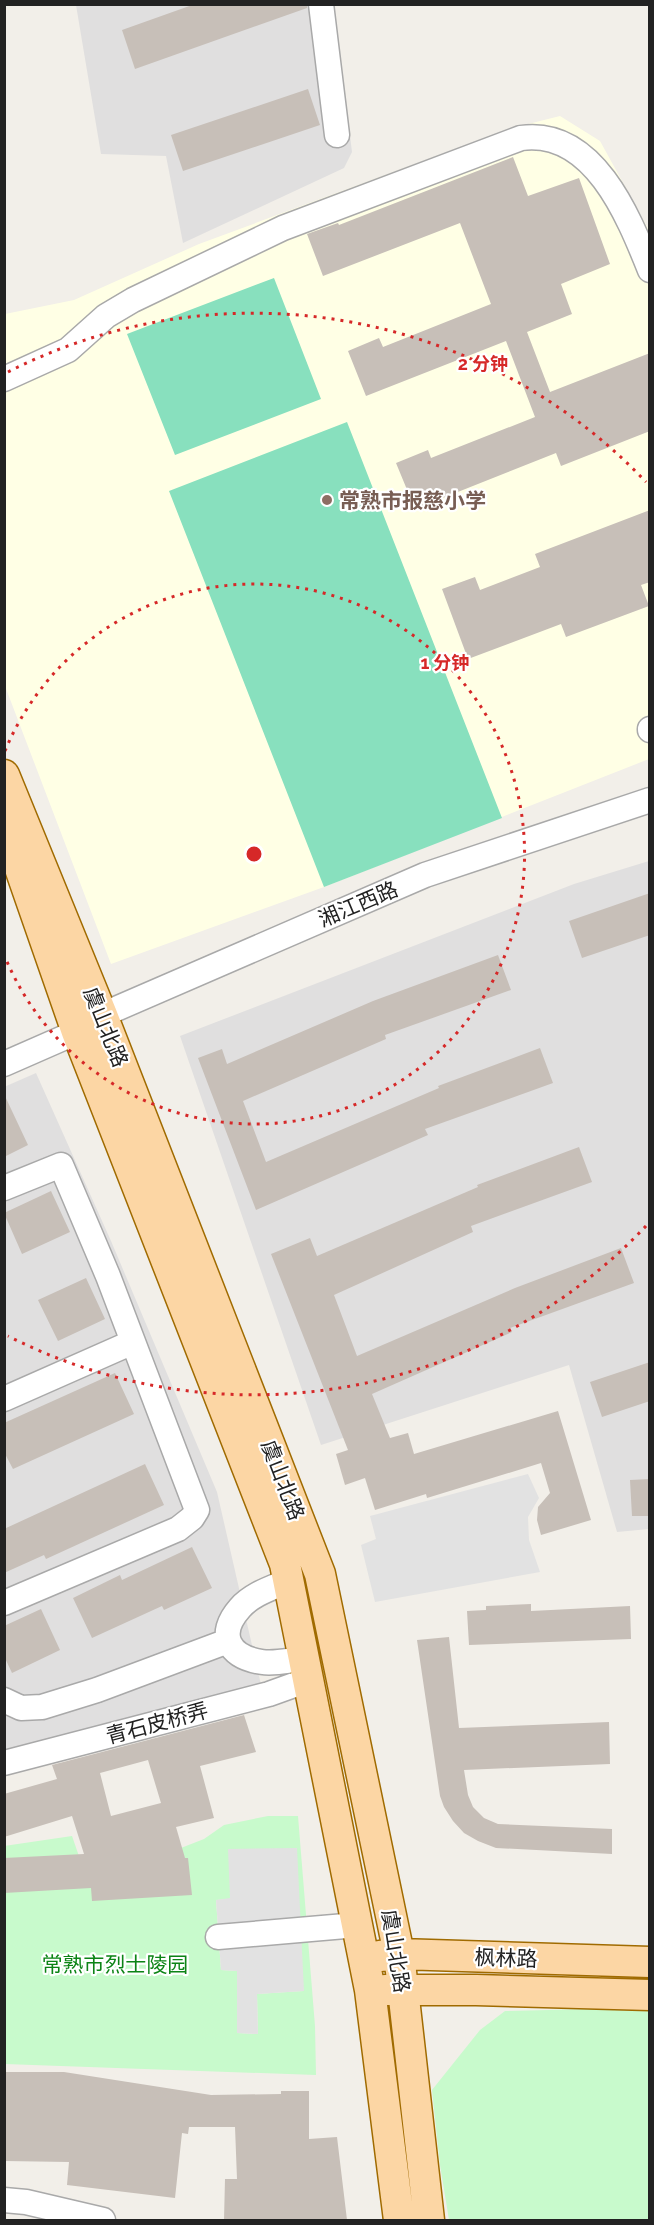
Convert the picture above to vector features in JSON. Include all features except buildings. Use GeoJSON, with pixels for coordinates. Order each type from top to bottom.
{"type":"FeatureCollection","features":[{"type":"Feature","properties":{"kind":"main road","name":"虞山北路"},"geometry":{"type":"LineString","coordinates":[[4,775],[102,1015],[320,1574],[399,1954],[429,2220]]}},
{"type":"Feature","properties":{"kind":"main road","name":"虞山北路"},"geometry":{"type":"LineString","coordinates":[[4,825],[77,1032],[285,1564],[370,1990],[399,2220]]}},
{"type":"Feature","properties":{"kind":"main road","name":"枫林路"},"geometry":{"type":"LineString","coordinates":[[363,1957],[399,1954],[650,1962]]}},
{"type":"Feature","properties":{"kind":"main road","name":"枫林路"},"geometry":{"type":"LineString","coordinates":[[370,1990],[476,1990],[650,1995]]}},
{"type":"Feature","properties":{"kind":"street"},"geometry":{"type":"LineString","coordinates":[[321,4],[337,135]]}},
{"type":"Feature","properties":{"kind":"street"},"geometry":{"type":"LineString","coordinates":[[4,379],[68,350],[106,316],[133,300],[283,228],[527,137],[548,138],[562,143],[583,156],[595,168],[608,184],[650,270]]}},
{"type":"Feature","properties":{"kind":"street","name":"湘江西路"},"geometry":{"type":"LineString","coordinates":[[4,1064],[77,1032],[102,1015],[425,875],[650,800]]}},
{"type":"Feature","properties":{"kind":"street"},"geometry":{"type":"LineString","coordinates":[[4,1188],[61,1165],[108,1276],[197,1510],[192,1518],[178,1529],[4,1603]]}},
{"type":"Feature","properties":{"kind":"street"},"geometry":{"type":"LineString","coordinates":[[4,1399],[134,1342]]}},
{"type":"Feature","properties":{"kind":"street"},"geometry":{"type":"LineString","coordinates":[[288,1581],[258,1594],[240,1607],[231,1620],[228,1641],[232,1650],[245,1658],[306,1670]]}},
{"type":"Feature","properties":{"kind":"street"},"geometry":{"type":"LineString","coordinates":[[4,1700],[21,1708],[42,1707],[97,1690],[228,1641]]}},
{"type":"Feature","properties":{"kind":"street","name":"青石皮桥弄"},"geometry":{"type":"LineString","coordinates":[[4,1763],[269,1694],[306,1670]]}},
{"type":"Feature","properties":{"kind":"street"},"geometry":{"type":"LineString","coordinates":[[218,1937],[357,1925]]}},
{"type":"Feature","properties":{"kind":"street"},"geometry":{"type":"LineString","coordinates":[[4,2200],[26,2202],[103,2220]]}},
{"type":"Feature","properties":{"kind":"shaded area"},"geometry":{"type":"Polygon","coordinates":[[[76,5],[334,5],[352,152],[344,168],[183,243],[166,156],[101,154],[76,5]]]}},
{"type":"Feature","properties":{"kind":"shaded area","name":"常熟市报慈小学"},"geometry":{"type":"Polygon","coordinates":[[[560,116],[600,141],[649,230],[649,759],[324,887],[111,964],[5,686],[5,314],[74,300],[199,244],[512,128],[560,116]]]}},
{"type":"Feature","properties":{"kind":"shaded area"},"geometry":{"type":"Polygon","coordinates":[[[649,861],[649,1529],[617,1532],[569,1365],[321,1445],[180,1036],[574,884],[649,861]]]}},
{"type":"Feature","properties":{"kind":"shaded area"},"geometry":{"type":"Polygon","coordinates":[[[36,1073],[111,1241],[217,1492],[262,1689],[5,1758],[4,1087],[36,1073]]]}},
{"type":"Feature","properties":{"kind":"shaded area"},"geometry":{"type":"Polygon","coordinates":[[[528,1474],[539,1498],[528,1517],[529,1540],[540,1572],[375,1602],[361,1545],[376,1539],[370,1516],[528,1474]]]}},
{"type":"Feature","properties":{"kind":"shaded area"},"geometry":{"type":"Polygon","coordinates":[[[297,1848],[304,1991],[257,1994],[258,2034],[237,2033],[237,1971],[221,1970],[216,1900],[230,1898],[228,1849],[297,1848]]]}},
{"type":"Feature","properties":{"kind":"green space"},"geometry":{"type":"Polygon","coordinates":[[[274,278],[321,399],[175,455],[127,334],[274,278]]]}},
{"type":"Feature","properties":{"kind":"green space"},"geometry":{"type":"Polygon","coordinates":[[[347,422],[502,818],[324,887],[169,491],[347,422]]]}},
{"type":"Feature","properties":{"kind":"green space","name":"常熟市烈士陵园"},"geometry":{"type":"Polygon","coordinates":[[[268,1816],[298,1816],[315,2026],[316,2075],[5,2064],[4,1846],[72,1836],[81,1862],[163,1855],[204,1839],[224,1825],[268,1816]],[[230,1899],[216,1900],[221,1970],[237,1971],[237,2033],[258,2034],[257,1994],[303,1991],[230,1899]]]}},
{"type":"Feature","properties":{"kind":"green space"},"geometry":{"type":"Polygon","coordinates":[[[589,2009],[649,2011],[649,2220],[449,2220],[432,2090],[480,2030],[505,2011],[589,2009]]]}},
{"type":"Feature","properties":{"kind":"place","name":"常熟市报慈小学"},"geometry":{"type":"Point","coordinates":[327,500]}}]}
